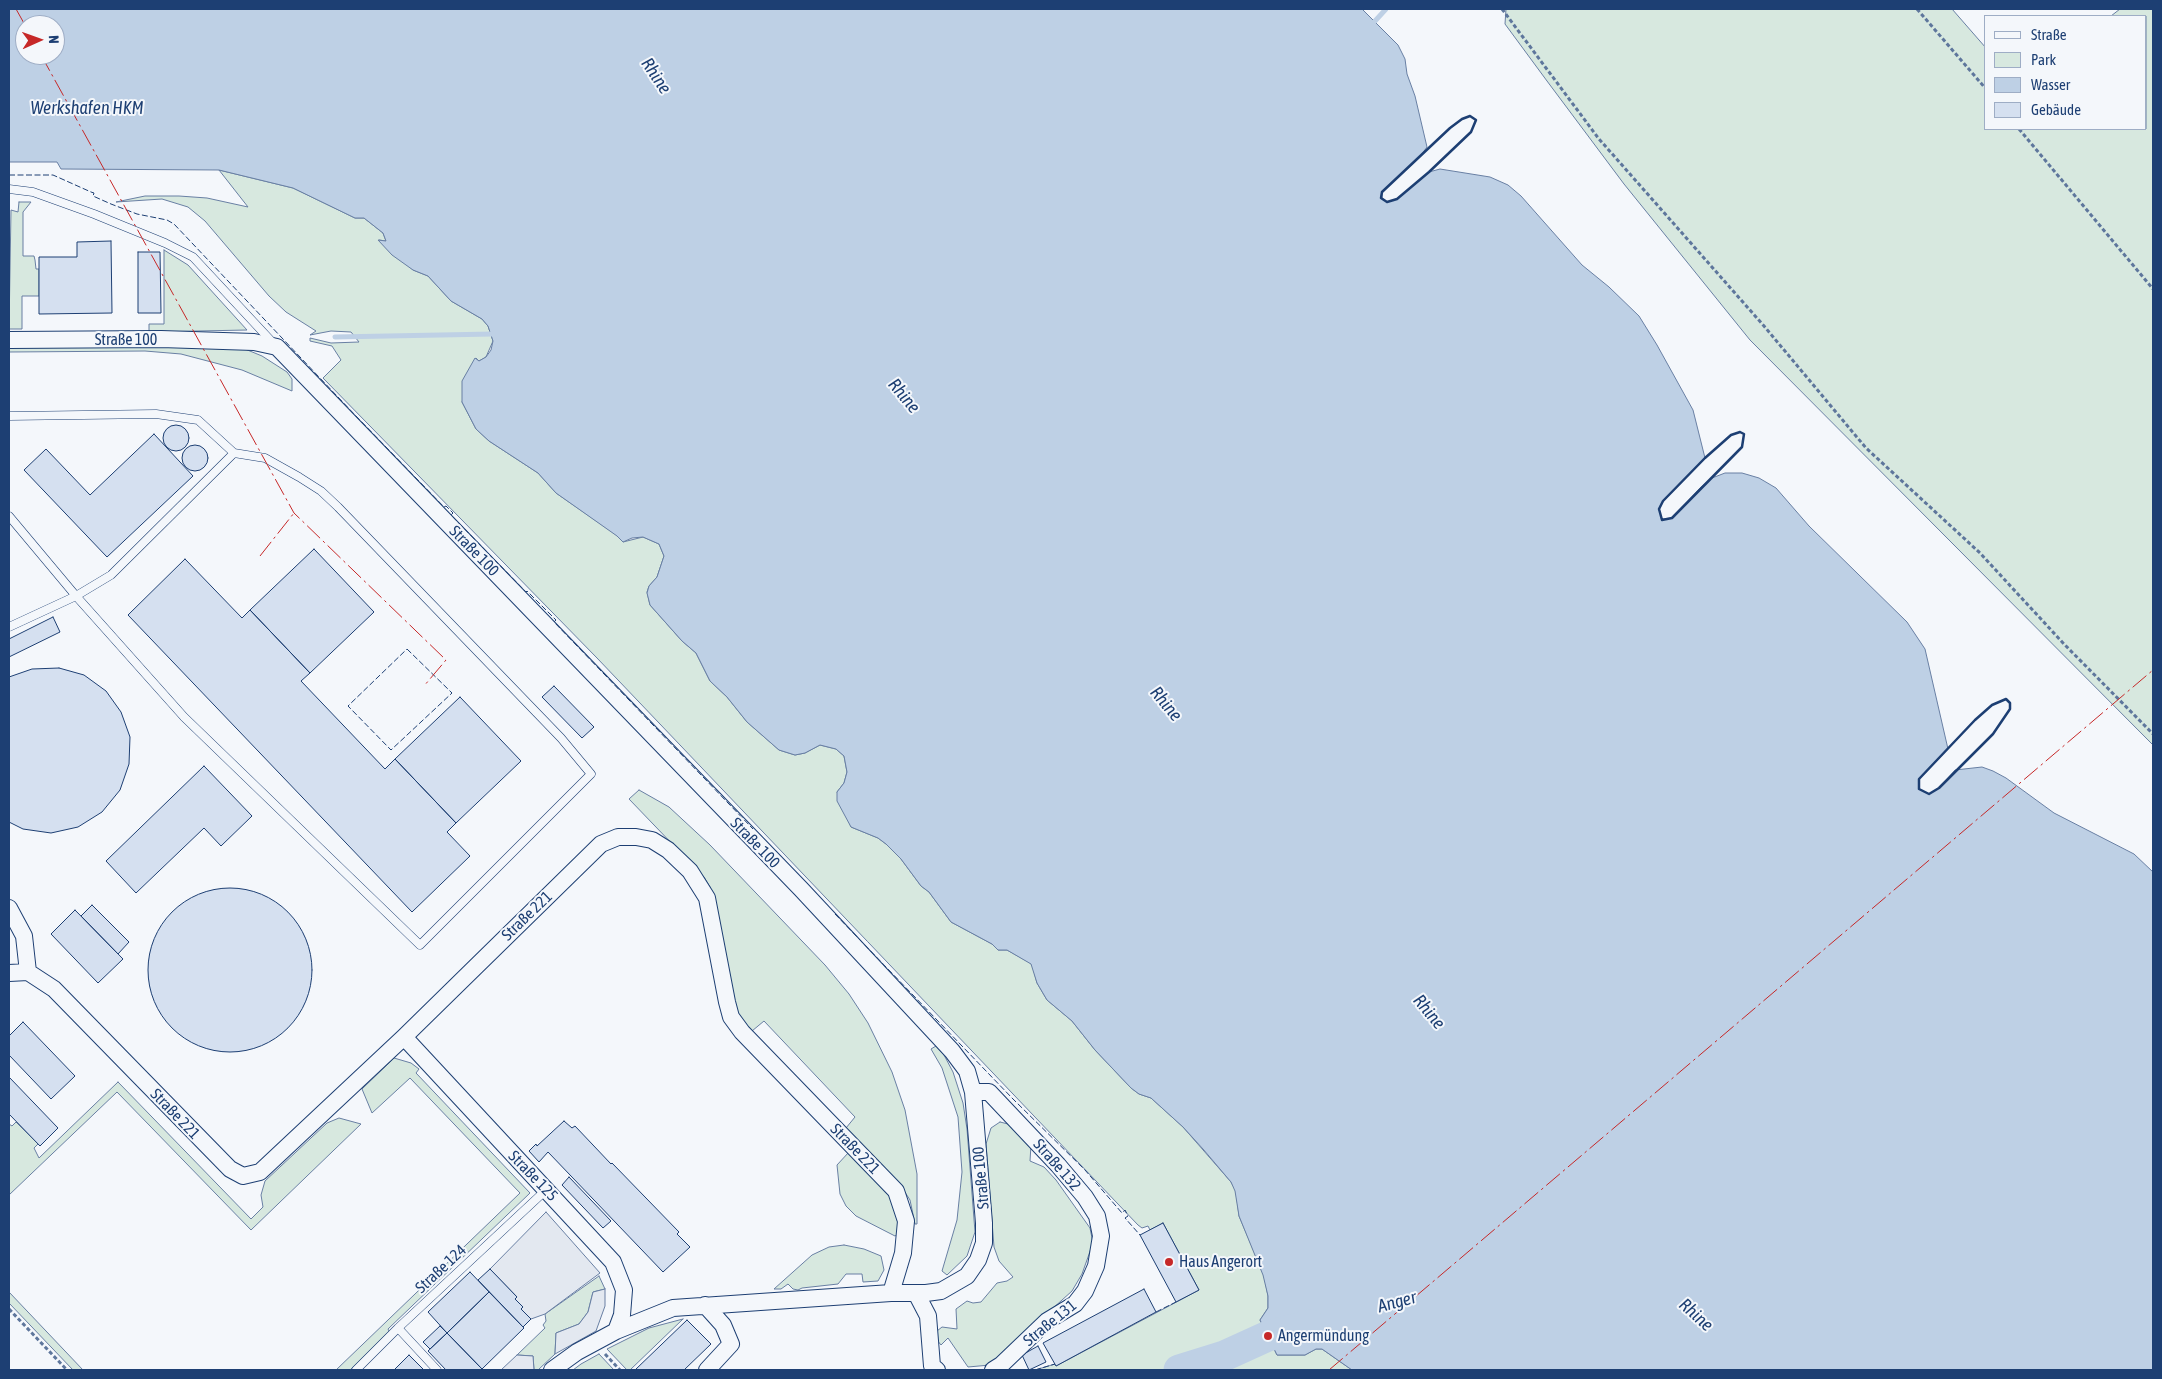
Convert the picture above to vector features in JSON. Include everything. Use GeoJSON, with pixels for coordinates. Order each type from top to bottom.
{"type":"FeatureCollection","features":[{"type":"Feature","properties":{"kind":"street","name":"Straße 100"},"geometry":{"type":"LineString","coordinates":[[9,340],[180,340],[254,342],[277,347],[794,882],[932,1030],[967,1071],[973,1092],[983,1202],[984,1243],[978,1260],[967,1276],[941,1291],[673,1308],[616,1331],[577,1352],[552,1370]]}},
{"type":"Feature","properties":{"kind":"street","name":"Straße 221"},"geometry":{"type":"LineString","coordinates":[[28,972],[54,989],[230,1170],[243,1176],[260,1172],[404,1037],[601,844],[618,837],[636,837],[652,840],[668,850],[690,871],[707,898],[727,1002],[731,1016],[742,1032],[896,1191],[906,1221],[903,1253],[891,1293]]}},
{"type":"Feature","properties":{"kind":"street"},"geometry":{"type":"LineString","coordinates":[[9,908],[24,936],[28,972],[9,973]]}},
{"type":"Feature","properties":{"kind":"street","name":"Straße 125"},"geometry":{"type":"LineString","coordinates":[[404,1037],[613,1262],[624,1290],[622,1315],[616,1331]]}},
{"type":"Feature","properties":{"kind":"street","name":"Straße 132"},"geometry":{"type":"LineString","coordinates":[[973,1092],[989,1092],[1025,1129],[1085,1197],[1097,1216],[1101,1236],[1096,1266]]}},
{"type":"Feature","properties":{"kind":"street","name":"Straße 131"},"geometry":{"type":"LineString","coordinates":[[993,1370],[1001,1365],[1047,1322],[1076,1304],[1085,1291],[1096,1266]]}},
{"type":"Feature","properties":{"kind":"street"},"geometry":{"type":"LineString","coordinates":[[916,1293],[928,1316],[932,1366],[937,1370]]}},
{"type":"Feature","properties":{"kind":"street"},"geometry":{"type":"LineString","coordinates":[[705,1305],[724,1326],[730,1344],[707,1370]]}},
{"type":"Feature","properties":{"kind":"lane"},"geometry":{"type":"LineString","coordinates":[[9,189],[33,192],[94,214],[165,243],[193,258],[277,347]]}},
{"type":"Feature","properties":{"kind":"lane"},"geometry":{"type":"LineString","coordinates":[[9,416],[156,414],[198,420],[234,453],[265,458],[321,491],[561,738],[591,774],[420,945],[184,717],[76,596],[9,516]]}},
{"type":"Feature","properties":{"kind":"lane"},"geometry":{"type":"LineString","coordinates":[[9,627],[76,596],[111,575],[234,453]]}},
{"type":"Feature","properties":{"kind":"lane","name":"Straße 124"},"geometry":{"type":"LineString","coordinates":[[356,1370],[398,1328],[546,1190]]}},
{"type":"Feature","properties":{"kind":"lane"},"geometry":{"type":"LineString","coordinates":[[398,1328],[437,1370]]}},
{"type":"Feature","properties":{"kind":"path"},"geometry":{"type":"LineString","coordinates":[[1502,9],[1599,139],[1764,326],[1866,448],[1980,554],[2064,644],[2153,734]]}},
{"type":"Feature","properties":{"kind":"path"},"geometry":{"type":"LineString","coordinates":[[1917,9],[1984,87]]}},
{"type":"Feature","properties":{"kind":"path"},"geometry":{"type":"LineString","coordinates":[[2020,130],[2153,289]]}},
{"type":"Feature","properties":{"kind":"path"},"geometry":{"type":"LineString","coordinates":[[9,1309],[67,1370]]}},
{"type":"Feature","properties":{"kind":"path"},"geometry":{"type":"LineString","coordinates":[[602,1350],[620,1370]]}},
{"type":"Feature","properties":{"kind":"green space"},"geometry":{"type":"Polygon","coordinates":[[[1506,9],[1952,9],[1984,46],[1984,130],[2147,130],[2147,15],[2112,15],[2120,9],[2153,9],[2153,745],[1750,340],[1624,184],[1505,24],[1506,9]]]}},
{"type":"Feature","properties":{"kind":"green space"},"geometry":{"type":"Polygon","coordinates":[[[219,170],[293,188],[355,218],[364,218],[383,233],[386,241],[379,240],[413,270],[428,276],[451,301],[482,319],[488,326],[493,341],[486,357],[479,361],[476,358],[462,402],[476,429],[489,441],[538,473],[556,493],[618,536],[623,542],[643,537],[659,544],[664,556],[657,577],[649,586],[647,592],[650,605],[682,641],[696,653],[710,681],[727,697],[747,722],[779,750],[795,755],[805,753],[820,745],[836,749],[844,756],[847,772],[844,783],[837,792],[851,827],[878,838],[886,844],[901,859],[921,886],[929,892],[951,922],[992,944],[998,950],[1007,950],[1032,964],[1037,983],[1047,1000],[1072,1021],[1095,1050],[1131,1088],[1139,1094],[1151,1098],[1183,1127],[1231,1182],[1236,1191],[1239,1216],[1264,1275],[1268,1308],[1260,1320],[1277,1355],[1305,1355],[1316,1349],[1322,1349],[1352,1370],[1035,1370],[1055,1364],[1056,1366],[1199,1290],[1163,1223],[1150,1230],[1148,1226],[1142,1228],[1138,1225],[597,658],[323,378],[341,360],[332,346],[310,341],[310,338],[331,343],[359,342],[351,332],[331,331],[310,335],[316,331],[286,312],[269,296],[205,221],[188,207],[162,199],[116,202],[145,196],[179,196],[207,198],[248,207],[219,170]]]}},
{"type":"Feature","properties":{"kind":"green space"},"geometry":{"type":"Polygon","coordinates":[[[19,202],[31,202],[23,212],[23,256],[34,256],[36,269],[39,269],[39,296],[22,296],[22,329],[9,329],[11,210],[18,212],[19,202]]]}},
{"type":"Feature","properties":{"kind":"green space"},"geometry":{"type":"Polygon","coordinates":[[[164,250],[188,265],[247,330],[149,332],[149,324],[164,324],[164,250]]]}},
{"type":"Feature","properties":{"kind":"green space"},"geometry":{"type":"Polygon","coordinates":[[[229,346],[245,349],[262,356],[287,372],[292,379],[292,391],[242,370],[181,354],[145,351],[9,352],[9,347],[229,346]]]}},
{"type":"Feature","properties":{"kind":"green space"},"geometry":{"type":"Polygon","coordinates":[[[639,790],[669,807],[710,845],[825,965],[849,994],[868,1023],[892,1072],[905,1110],[917,1174],[917,1224],[915,1224],[910,1200],[901,1186],[846,1128],[855,1117],[764,1021],[752,1031],[742,1020],[736,1009],[714,898],[710,887],[704,877],[629,799],[639,790]]]}},
{"type":"Feature","properties":{"kind":"green space"},"geometry":{"type":"Polygon","coordinates":[[[936,1046],[944,1055],[953,1072],[963,1103],[967,1129],[975,1232],[967,1256],[947,1275],[942,1271],[957,1220],[962,1172],[958,1117],[942,1068],[931,1049],[936,1046]]]}},
{"type":"Feature","properties":{"kind":"green space"},"geometry":{"type":"Polygon","coordinates":[[[394,1058],[411,1063],[419,1069],[416,1073],[530,1193],[388,1329],[389,1331],[350,1370],[336,1370],[520,1193],[410,1078],[372,1113],[362,1089],[394,1058]]]}},
{"type":"Feature","properties":{"kind":"green space"},"geometry":{"type":"Polygon","coordinates":[[[118,1082],[251,1219],[263,1207],[261,1195],[265,1181],[327,1123],[339,1118],[361,1124],[251,1230],[117,1092],[9,1195],[9,1124],[12,1126],[16,1122],[38,1144],[34,1148],[39,1158],[118,1082]]]}},
{"type":"Feature","properties":{"kind":"green space"},"geometry":{"type":"Polygon","coordinates":[[[1000,1122],[1012,1125],[1031,1145],[1030,1161],[1044,1167],[1056,1180],[1090,1228],[1093,1243],[1082,1274],[1072,1291],[990,1365],[968,1367],[948,1338],[941,1345],[937,1340],[937,1331],[942,1327],[957,1329],[956,1309],[967,1301],[973,1303],[981,1302],[997,1283],[1007,1281],[1013,1277],[999,1261],[994,1247],[986,1144],[991,1128],[1000,1122]]]}},
{"type":"Feature","properties":{"kind":"green space"},"geometry":{"type":"Polygon","coordinates":[[[849,1152],[893,1200],[900,1233],[895,1236],[856,1216],[846,1206],[840,1194],[837,1165],[849,1152]]]}},
{"type":"Feature","properties":{"kind":"green space"},"geometry":{"type":"Polygon","coordinates":[[[844,1245],[864,1249],[881,1256],[884,1270],[878,1281],[863,1282],[862,1274],[846,1274],[838,1284],[798,1290],[793,1289],[788,1284],[781,1289],[774,1289],[812,1255],[829,1247],[844,1245]]]}},
{"type":"Feature","properties":{"kind":"green space"},"geometry":{"type":"Polygon","coordinates":[[[599,1276],[605,1289],[593,1292],[588,1312],[579,1324],[556,1333],[555,1354],[538,1370],[534,1370],[533,1356],[517,1355],[545,1328],[543,1325],[546,1321],[545,1314],[599,1276]]]}},
{"type":"Feature","properties":{"kind":"green space"},"geometry":{"type":"Polygon","coordinates":[[[9,1292],[83,1370],[73,1370],[9,1303],[9,1292]]]}},
{"type":"Feature","properties":{"kind":"green space"},"geometry":{"type":"Polygon","coordinates":[[[683,1319],[630,1370],[627,1370],[607,1349],[649,1328],[683,1319]]]}},
{"type":"Feature","properties":{"kind":"green space"},"geometry":{"type":"Polygon","coordinates":[[[599,1354],[614,1370],[573,1370],[581,1364],[599,1354]]]}},
{"type":"Feature","properties":{"kind":"shaded area"},"geometry":{"type":"Polygon","coordinates":[[[546,1212],[600,1273],[545,1314],[531,1319],[521,1309],[523,1307],[515,1299],[517,1297],[490,1269],[546,1212]]]}},
{"type":"Feature","properties":{"kind":"shaded area"},"geometry":{"type":"Polygon","coordinates":[[[605,1289],[605,1306],[596,1331],[555,1354],[556,1333],[579,1324],[588,1312],[593,1292],[605,1289]]]}},
{"type":"Feature","properties":{"kind":"shaded area"},"geometry":{"type":"Polygon","coordinates":[[[517,1355],[533,1356],[534,1370],[501,1370],[517,1355]]]}},
{"type":"Feature","properties":{"kind":"water"},"geometry":{"type":"Polygon","coordinates":[[[9,9],[1362,9],[1398,45],[1405,59],[1407,74],[1415,96],[1427,147],[1419,158],[1382,192],[1382,198],[1387,202],[1397,199],[1429,172],[1440,169],[1490,177],[1508,185],[1521,196],[1582,265],[1609,287],[1639,316],[1657,345],[1693,410],[1705,458],[1663,501],[1659,510],[1662,519],[1672,518],[1701,487],[1712,478],[1725,473],[1742,473],[1759,478],[1776,488],[1809,526],[1907,622],[1925,649],[1948,749],[1919,779],[1919,789],[1929,794],[1939,788],[1955,770],[1982,767],[2006,778],[2054,813],[2134,854],[2153,872],[2153,1370],[1352,1370],[1322,1349],[1316,1349],[1305,1355],[1277,1355],[1260,1320],[1268,1308],[1268,1296],[1263,1275],[1239,1216],[1235,1191],[1231,1182],[1203,1149],[1183,1127],[1151,1098],[1139,1094],[1131,1088],[1095,1050],[1072,1021],[1047,1000],[1037,983],[1031,964],[1007,950],[998,950],[992,944],[951,922],[929,892],[921,886],[901,859],[886,844],[878,838],[851,827],[837,801],[837,792],[844,783],[847,772],[844,756],[836,749],[820,745],[805,753],[795,755],[779,750],[747,722],[727,697],[710,681],[696,653],[682,641],[650,605],[647,593],[649,586],[657,577],[664,556],[659,544],[643,537],[632,538],[623,542],[556,493],[538,473],[489,441],[476,429],[462,402],[462,381],[475,358],[479,361],[486,357],[491,350],[493,341],[488,326],[482,319],[451,301],[428,276],[413,270],[392,255],[378,240],[386,241],[383,233],[364,218],[355,218],[293,188],[219,170],[61,169],[57,162],[9,162],[9,9]]]}},
{"type":"Feature","properties":{"kind":"building"},"geometry":{"type":"Polygon","coordinates":[[[111,241],[112,313],[39,314],[39,257],[77,257],[77,242],[111,241]]]}},
{"type":"Feature","properties":{"kind":"building"},"geometry":{"type":"Polygon","coordinates":[[[138,252],[160,252],[161,313],[138,313],[138,252]]]}},
{"type":"Feature","properties":{"kind":"building"},"geometry":{"type":"Polygon","coordinates":[[[176,425],[186,428],[189,438],[186,448],[176,451],[166,448],[163,438],[166,428],[176,425]]]}},
{"type":"Feature","properties":{"kind":"building"},"geometry":{"type":"Polygon","coordinates":[[[154,434],[193,476],[107,557],[24,470],[46,449],[90,495],[154,434]]]}},
{"type":"Feature","properties":{"kind":"building"},"geometry":{"type":"Polygon","coordinates":[[[195,445],[204,449],[208,458],[204,467],[195,471],[186,467],[182,458],[186,449],[195,445]]]}},
{"type":"Feature","properties":{"kind":"building"},"geometry":{"type":"Polygon","coordinates":[[[314,549],[374,612],[310,673],[250,610],[314,549]]]}},
{"type":"Feature","properties":{"kind":"building"},"geometry":{"type":"Polygon","coordinates":[[[185,559],[242,618],[250,610],[310,673],[301,681],[385,769],[395,759],[456,823],[447,832],[470,856],[412,912],[128,615],[185,559]]]}},
{"type":"Feature","properties":{"kind":"building"},"geometry":{"type":"Polygon","coordinates":[[[53,617],[60,632],[9,657],[9,639],[53,617]]]}},
{"type":"Feature","properties":{"kind":"building"},"geometry":{"type":"Polygon","coordinates":[[[59,668],[84,675],[106,691],[121,712],[130,737],[129,764],[120,790],[102,812],[78,827],[51,833],[23,829],[9,822],[9,677],[32,669],[59,668]]]}},
{"type":"Feature","properties":{"kind":"building"},"geometry":{"type":"Polygon","coordinates":[[[554,686],[594,727],[582,738],[542,697],[554,686]]]}},
{"type":"Feature","properties":{"kind":"building"},"geometry":{"type":"Polygon","coordinates":[[[460,697],[521,761],[456,823],[395,759],[460,697]]]}},
{"type":"Feature","properties":{"kind":"building"},"geometry":{"type":"Polygon","coordinates":[[[204,766],[252,816],[221,846],[204,828],[136,893],[106,861],[204,766]]]}},
{"type":"Feature","properties":{"kind":"building"},"geometry":{"type":"Polygon","coordinates":[[[238,888],[254,891],[269,898],[282,906],[294,918],[309,946],[312,970],[311,986],[306,1001],[294,1022],[282,1034],[254,1049],[222,1052],[206,1049],[191,1042],[178,1034],[166,1022],[151,994],[148,962],[151,946],[158,931],[166,918],[178,906],[206,891],[238,888]]]}},
{"type":"Feature","properties":{"kind":"building"},"geometry":{"type":"Polygon","coordinates":[[[92,905],[129,942],[118,954],[81,916],[92,905]]]}},
{"type":"Feature","properties":{"kind":"building"},"geometry":{"type":"Polygon","coordinates":[[[75,910],[123,959],[98,983],[51,934],[75,910]]]}},
{"type":"Feature","properties":{"kind":"building"},"geometry":{"type":"Polygon","coordinates":[[[23,1022],[75,1076],[51,1099],[9,1055],[9,1036],[23,1022]]]}},
{"type":"Feature","properties":{"kind":"building"},"geometry":{"type":"Polygon","coordinates":[[[9,1077],[58,1128],[40,1146],[9,1114],[9,1077]]]}},
{"type":"Feature","properties":{"kind":"building"},"geometry":{"type":"Polygon","coordinates":[[[564,1121],[572,1128],[575,1126],[612,1163],[679,1232],[677,1234],[690,1247],[663,1272],[548,1152],[539,1162],[529,1151],[564,1121]]]}},
{"type":"Feature","properties":{"kind":"building"},"geometry":{"type":"Polygon","coordinates":[[[569,1177],[611,1221],[603,1228],[562,1185],[569,1177]]]}},
{"type":"Feature","properties":{"kind":"building","name":"Haus Angerort"},"geometry":{"type":"Polygon","coordinates":[[[1163,1223],[1199,1290],[1176,1302],[1140,1235],[1163,1223]]]}},
{"type":"Feature","properties":{"kind":"building"},"geometry":{"type":"Polygon","coordinates":[[[490,1269],[517,1297],[515,1299],[523,1307],[521,1309],[531,1319],[523,1327],[478,1280],[490,1269]]]}},
{"type":"Feature","properties":{"kind":"building"},"geometry":{"type":"Polygon","coordinates":[[[470,1272],[489,1292],[447,1333],[428,1312],[470,1272]]]}},
{"type":"Feature","properties":{"kind":"building"},"geometry":{"type":"Polygon","coordinates":[[[1144,1289],[1156,1312],[1056,1366],[1043,1343],[1144,1289]]]}},
{"type":"Feature","properties":{"kind":"building"},"geometry":{"type":"Polygon","coordinates":[[[489,1292],[524,1328],[482,1369],[447,1333],[489,1292]]]}},
{"type":"Feature","properties":{"kind":"building"},"geometry":{"type":"Polygon","coordinates":[[[687,1320],[711,1344],[684,1370],[635,1370],[687,1320]]]}},
{"type":"Feature","properties":{"kind":"building"},"geometry":{"type":"Polygon","coordinates":[[[440,1326],[447,1333],[430,1349],[423,1342],[440,1326]]]}},
{"type":"Feature","properties":{"kind":"building"},"geometry":{"type":"Polygon","coordinates":[[[447,1333],[482,1369],[446,1370],[428,1351],[447,1333]]]}},
{"type":"Feature","properties":{"kind":"building"},"geometry":{"type":"Polygon","coordinates":[[[1038,1346],[1046,1362],[1029,1370],[1022,1355],[1038,1346]]]}},
{"type":"Feature","properties":{"kind":"building"},"geometry":{"type":"Polygon","coordinates":[[[409,1355],[424,1370],[394,1370],[409,1355]]]}},
{"type":"Feature","properties":{"kind":"waterway"},"geometry":{"type":"LineString","coordinates":[[1375,21],[1386,9]]}},
{"type":"Feature","properties":{"kind":"waterway"},"geometry":{"type":"LineString","coordinates":[[335,337],[493,334]]}},
{"type":"Feature","properties":{"kind":"waterway","name":"Anger"},"geometry":{"type":"LineString","coordinates":[[1179,1370],[1224,1356],[1268,1336],[1310,1325]]}},
{"type":"Feature","properties":{"kind":"fence"},"geometry":{"type":"LineString","coordinates":[[9,175],[53,175],[94,193],[93,196],[111,204],[137,214],[167,220],[174,224],[355,415],[444,507],[446,506],[453,513],[451,515],[556,620],[554,622],[753,829]]}},
{"type":"Feature","properties":{"kind":"fence"},"geometry":{"type":"LineString","coordinates":[[407,649],[452,693],[391,750],[348,706],[407,649]]}},
{"type":"Feature","properties":{"kind":"fence"},"geometry":{"type":"LineString","coordinates":[[835,914],[1013,1099],[1085,1170],[1122,1213],[1125,1210],[1128,1216],[1125,1218],[1140,1235]]}},
{"type":"Feature","properties":{"kind":"fence"},"geometry":{"type":"LineString","coordinates":[[1156,1312],[1176,1302]]}},
{"type":"Feature","properties":{"kind":"fence"},"geometry":{"type":"LineString","coordinates":[[1035,1370],[1055,1364]]}},
{"type":"Feature","properties":{"kind":"wall"},"geometry":{"type":"LineString","coordinates":[[1470,116],[1476,120],[1471,132],[1429,172],[1397,199],[1387,202],[1381,198],[1382,192],[1450,128],[1462,119],[1470,116]]}},
{"type":"Feature","properties":{"kind":"wall"},"geometry":{"type":"LineString","coordinates":[[1740,432],[1744,434],[1742,447],[1672,518],[1662,520],[1659,509],[1663,501],[1705,458],[1731,435],[1740,432]]}},
{"type":"Feature","properties":{"kind":"wall"},"geometry":{"type":"LineString","coordinates":[[2006,699],[2010,703],[2010,709],[1993,734],[1939,788],[1929,794],[1919,789],[1919,779],[1975,720],[1992,705],[2006,699]]}},
{"type":"Feature","properties":{"kind":"power"},"geometry":{"type":"LineString","coordinates":[[16,9],[19,15]]}},
{"type":"Feature","properties":{"kind":"power"},"geometry":{"type":"LineString","coordinates":[[47,65],[294,513],[446,660],[424,686]]}},
{"type":"Feature","properties":{"kind":"power"},"geometry":{"type":"LineString","coordinates":[[260,556],[294,513]]}},
{"type":"Feature","properties":{"kind":"power"},"geometry":{"type":"LineString","coordinates":[[1329,1370],[2153,670]]}},
{"type":"Feature","properties":{"kind":"place","name":"Haus Angerort"},"geometry":{"type":"Point","coordinates":[1169,1262]}},
{"type":"Feature","properties":{"kind":"place","name":"Angermündung"},"geometry":{"type":"Point","coordinates":[1268,1336]}},
{"type":"Feature","properties":{"kind":"water label","name":"Rhine"},"geometry":{"type":"Point","coordinates":[656,76]}},
{"type":"Feature","properties":{"kind":"water label","name":"Werkshafen HKM"},"geometry":{"type":"Point","coordinates":[87,108]}},
{"type":"Feature","properties":{"kind":"water label","name":"Rhine"},"geometry":{"type":"Point","coordinates":[904,396]}},
{"type":"Feature","properties":{"kind":"water label","name":"Rhine"},"geometry":{"type":"Point","coordinates":[1166,704]}},
{"type":"Feature","properties":{"kind":"water label","name":"Rhine"},"geometry":{"type":"Point","coordinates":[1429,1012]}},
{"type":"Feature","properties":{"kind":"water label","name":"Rhine"},"geometry":{"type":"Point","coordinates":[1696,1315]}}]}
